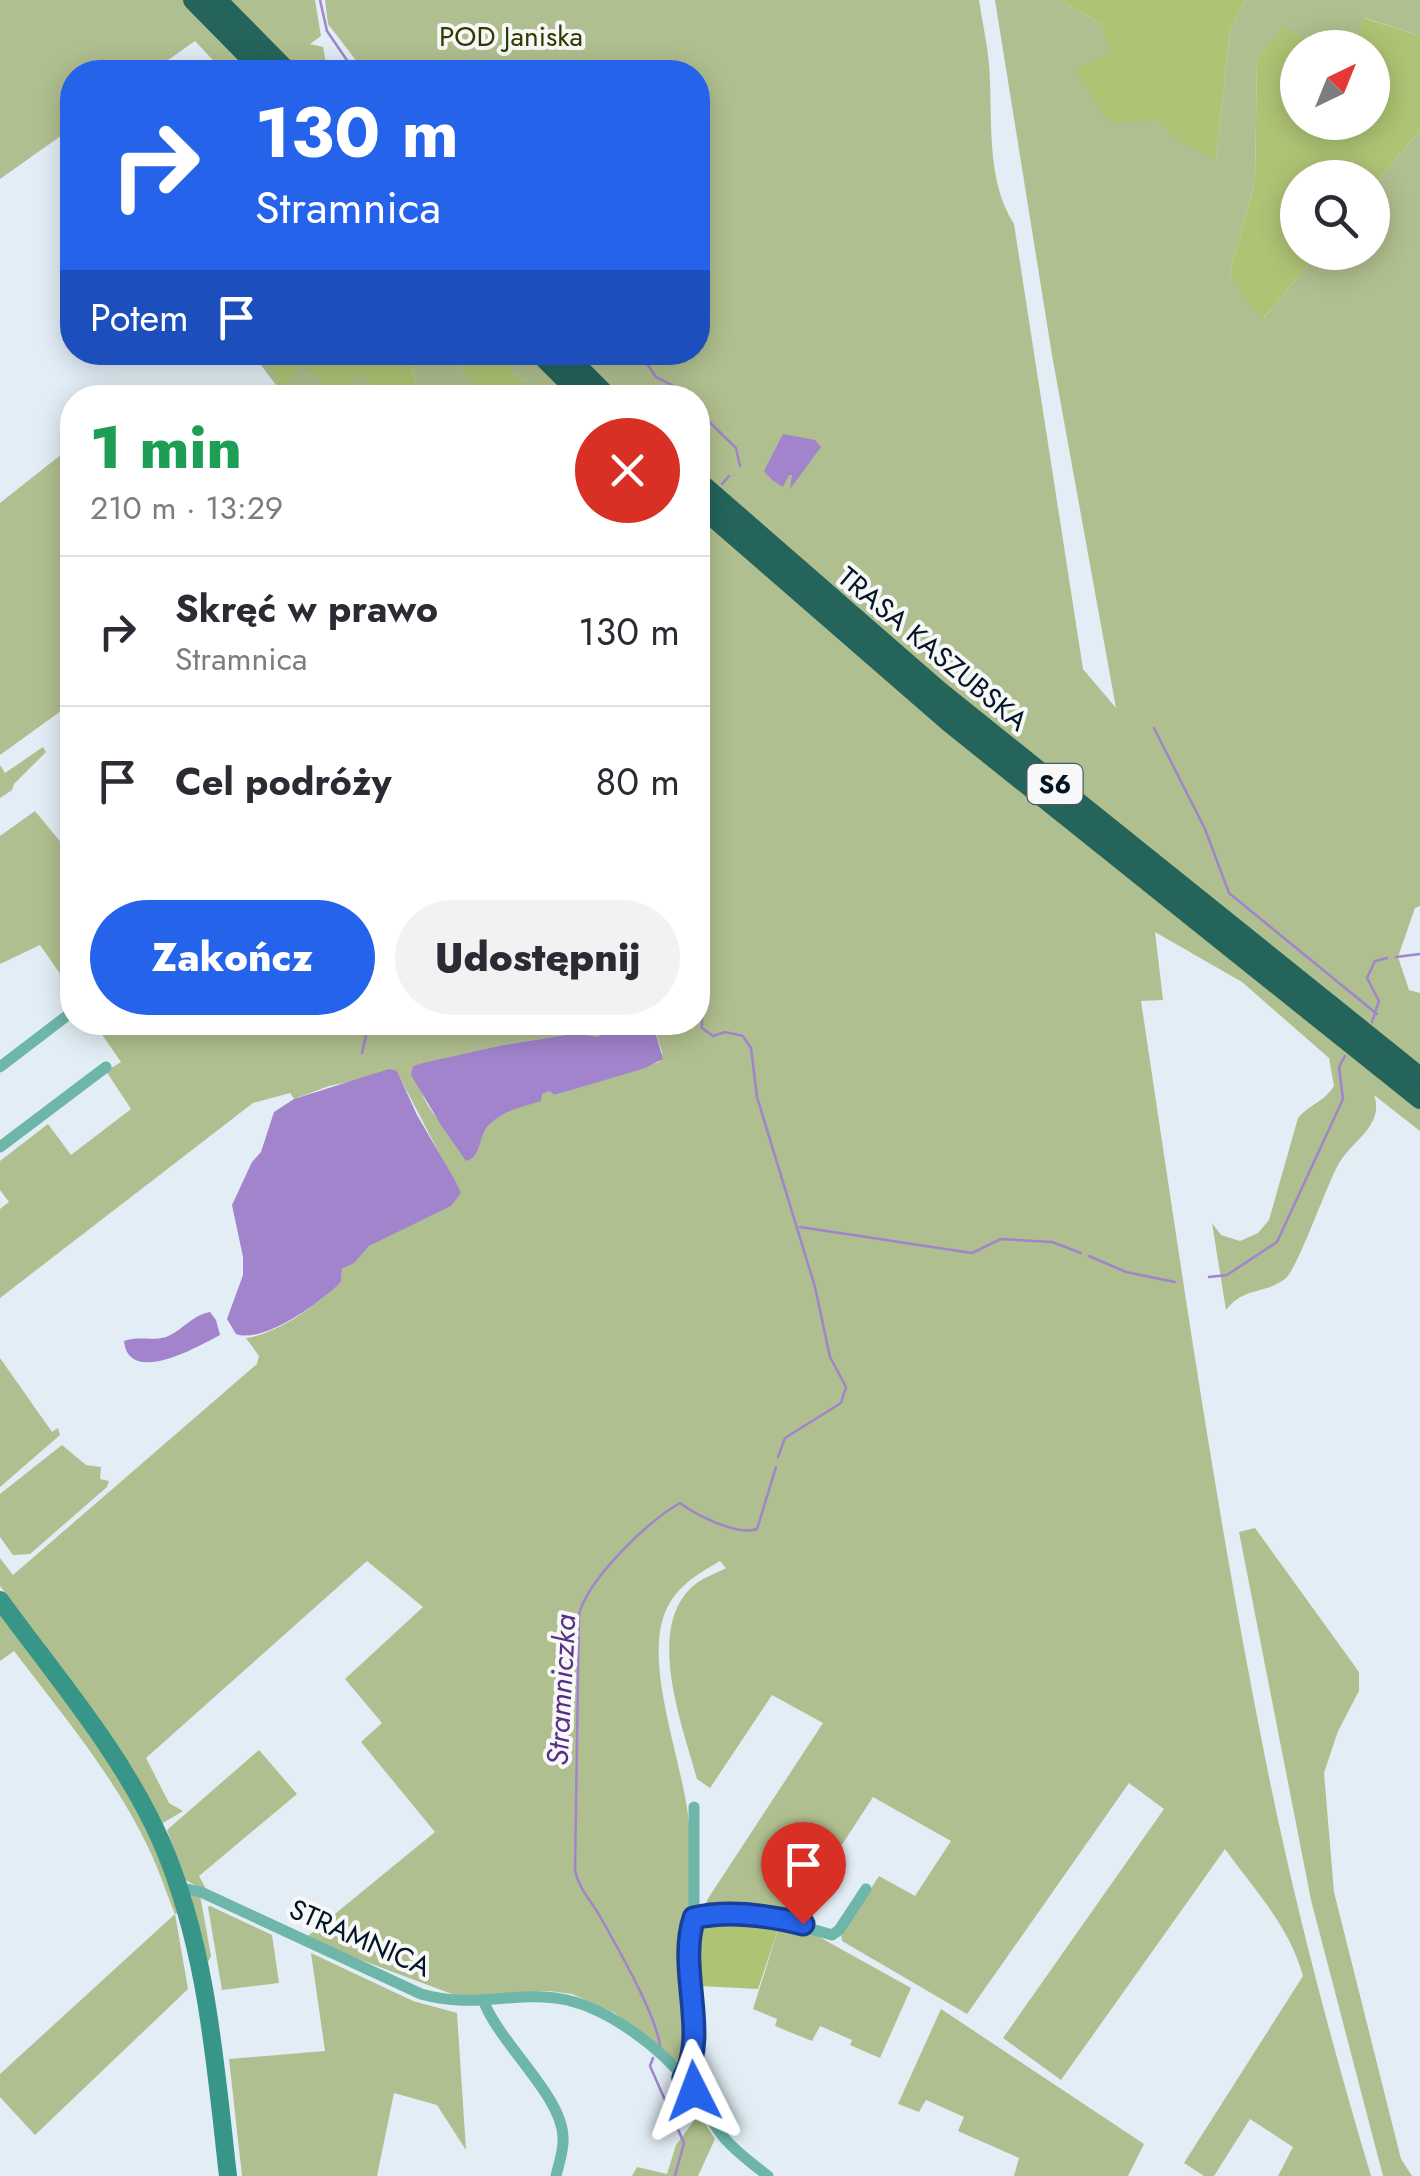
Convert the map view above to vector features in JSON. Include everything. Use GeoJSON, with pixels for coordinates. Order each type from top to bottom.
{"type":"FeatureCollection","features":[{"type":"Feature","properties":{"kind":"highway"},"geometry":{"type":"LineString","coordinates":[[192,0],[252,60]]}},
{"type":"Feature","properties":{"kind":"highway"},"geometry":{"type":"LineString","coordinates":[[216,0],[276,60]]}},
{"type":"Feature","properties":{"kind":"highway"},"geometry":{"type":"LineString","coordinates":[[551,365],[571,385]]}},
{"type":"Feature","properties":{"kind":"highway"},"geometry":{"type":"LineString","coordinates":[[576,365],[596,385]]}},
{"type":"Feature","properties":{"kind":"highway","name":"TRASA KASZUBSKA"},"geometry":{"type":"LineString","coordinates":[[710,492],[964,712],[1420,1077]]}},
{"type":"Feature","properties":{"kind":"highway","name":"TRASA KASZUBSKA"},"geometry":{"type":"LineString","coordinates":[[710,515],[950,723],[1420,1099]]}},
{"type":"Feature","properties":{"kind":"main road"},"geometry":{"type":"LineString","coordinates":[[0,1600],[128,1780],[160,1839],[178,1886],[208,2012],[228,2176]]}},
{"type":"Feature","properties":{"kind":"street"},"geometry":{"type":"LineString","coordinates":[[0,1067],[60,1021]]}},
{"type":"Feature","properties":{"kind":"street"},"geometry":{"type":"LineString","coordinates":[[0,1147],[106,1068]]}},
{"type":"Feature","properties":{"kind":"street"},"geometry":{"type":"LineString","coordinates":[[684,2078],[692,2064],[687,1968],[689,1932],[694,1918],[694,1807]]}},
{"type":"Feature","properties":{"kind":"street","name":"STRAMNICA"},"geometry":{"type":"LineString","coordinates":[[178,1886],[201,1892],[421,1994],[450,2002],[550,1998],[591,2008],[644,2042],[684,2078],[724,2138],[768,2176]]}},
{"type":"Feature","properties":{"kind":"street"},"geometry":{"type":"LineString","coordinates":[[694,1918],[707,1914],[775,1918],[832,1936],[866,1889]]}},
{"type":"Feature","properties":{"kind":"street"},"geometry":{"type":"LineString","coordinates":[[484,2002],[497,2029],[560,2118],[563,2144],[556,2176]]}},
{"type":"Feature","properties":{"kind":"green space"},"geometry":{"type":"Polygon","coordinates":[[[0,0],[315,0],[321,36],[310,44],[323,47],[325,60],[213,60],[195,41],[168,60],[60,60],[60,136],[0,179],[0,0]]]}},
{"type":"Feature","properties":{"kind":"green space","name":"POD Janiska"},"geometry":{"type":"Polygon","coordinates":[[[325,0],[979,0],[989,63],[994,167],[1014,224],[1083,669],[1116,708],[1052,355],[995,0],[1060,0],[1100,23],[1111,53],[1076,69],[1159,120],[1176,139],[1216,158],[1230,29],[1246,0],[1420,0],[1420,36],[1365,18],[1360,30],[1284,27],[1257,57],[1255,181],[1229,276],[1263,319],[1304,270],[1390,270],[1390,166],[1420,130],[1420,906],[1415,908],[1398,957],[1409,990],[1420,993],[1420,1131],[1374,1095],[1375,1116],[1338,1165],[1291,1271],[1278,1283],[1240,1297],[1226,1310],[1212,1223],[1221,1235],[1240,1241],[1258,1233],[1269,1220],[1298,1118],[1334,1086],[1329,1058],[1242,982],[1155,932],[1163,1000],[1141,1001],[1214,1475],[1265,1757],[1313,1968],[1371,2176],[1278,2176],[1293,2147],[1250,2119],[1214,2176],[1204,2176],[1184,2163],[1303,1976],[1280,1925],[1225,1849],[1061,2080],[1003,2038],[1164,1809],[1129,1783],[967,2014],[842,1941],[841,1935],[879,1876],[915,1896],[951,1841],[873,1797],[793,1920],[705,1910],[709,1897],[823,1723],[772,1695],[710,1788],[697,1779],[672,1680],[671,1628],[678,1605],[692,1587],[726,1568],[720,1561],[691,1580],[670,1603],[661,1626],[659,1647],[663,1695],[684,1793],[691,1851],[690,1902],[682,1951],[683,2058],[674,2062],[615,2013],[572,1994],[549,1991],[460,1997],[308,1936],[435,1832],[361,1742],[382,1723],[345,1679],[423,1607],[367,1561],[146,1758],[169,1803],[183,1811],[163,1823],[108,1736],[0,1586],[0,1558],[13,1575],[257,1364],[259,1356],[246,1338],[297,1317],[341,1282],[342,1269],[368,1247],[431,1216],[460,1193],[397,1072],[329,1086],[294,1099],[290,1093],[253,1103],[0,1298],[0,1209],[9,1202],[0,1190],[0,1161],[48,1124],[71,1155],[131,1109],[106,1071],[121,1062],[102,1035],[566,1035],[413,1066],[428,1106],[452,1132],[477,1149],[480,1138],[495,1119],[527,1100],[549,1091],[556,1095],[659,1062],[662,1052],[656,1035],[710,1035],[710,385],[524,385],[513,374],[511,365],[710,365],[710,60],[356,60],[328,24],[325,0]]]}},
{"type":"Feature","properties":{"kind":"green space"},"geometry":{"type":"Polygon","coordinates":[[[1060,0],[1246,0],[1230,29],[1216,159],[1175,139],[1159,120],[1110,123],[1075,69],[1110,53],[1100,23],[1060,0]]]}},
{"type":"Feature","properties":{"kind":"green space"},"geometry":{"type":"Polygon","coordinates":[[[1364,18],[1420,36],[1420,130],[1390,166],[1390,160],[1280,160],[1280,270],[1304,270],[1262,320],[1229,276],[1255,181],[1257,57],[1280,31],[1280,140],[1390,140],[1390,30],[1360,30],[1364,18]]]}},
{"type":"Feature","properties":{"kind":"green space"},"geometry":{"type":"Polygon","coordinates":[[[261,365],[314,365],[364,373],[370,385],[276,385],[261,365]]]}},
{"type":"Feature","properties":{"kind":"green space"},"geometry":{"type":"Polygon","coordinates":[[[268,365],[411,365],[417,385],[370,385],[364,374],[345,385],[327,385],[302,366],[282,385],[268,365]]]}},
{"type":"Feature","properties":{"kind":"green space"},"geometry":{"type":"Polygon","coordinates":[[[411,365],[462,365],[474,385],[417,385],[411,365]]]}},
{"type":"Feature","properties":{"kind":"green space"},"geometry":{"type":"Polygon","coordinates":[[[462,365],[512,365],[513,374],[524,385],[473,385],[462,365]]]}},
{"type":"Feature","properties":{"kind":"green space"},"geometry":{"type":"Polygon","coordinates":[[[60,456],[60,712],[0,755],[0,503],[60,456]]]}},
{"type":"Feature","properties":{"kind":"green space"},"geometry":{"type":"Polygon","coordinates":[[[43,747],[46,752],[0,798],[0,765],[5,773],[43,747]]]}},
{"type":"Feature","properties":{"kind":"green space"},"geometry":{"type":"Polygon","coordinates":[[[35,811],[60,841],[60,974],[40,945],[0,964],[0,836],[35,811]]]}},
{"type":"Feature","properties":{"kind":"green space"},"geometry":{"type":"Polygon","coordinates":[[[0,1358],[52,1432],[58,1428],[60,1435],[0,1487],[0,1358]]]}},
{"type":"Feature","properties":{"kind":"green space"},"geometry":{"type":"Polygon","coordinates":[[[62,1445],[86,1465],[101,1467],[100,1479],[109,1481],[107,1487],[30,1554],[13,1555],[0,1537],[0,1494],[62,1445]]]}},
{"type":"Feature","properties":{"kind":"green space"},"geometry":{"type":"Polygon","coordinates":[[[1255,1528],[1359,1672],[1359,1691],[1338,1731],[1324,1773],[1334,1892],[1401,2159],[1412,2176],[1383,2176],[1311,1900],[1239,1532],[1255,1528]]]}},
{"type":"Feature","properties":{"kind":"green space"},"geometry":{"type":"Polygon","coordinates":[[[0,1608],[135,1800],[181,1912],[175,1914],[135,1822],[87,1747],[14,1651],[0,1661],[0,1608]]]}},
{"type":"Feature","properties":{"kind":"green space"},"geometry":{"type":"Polygon","coordinates":[[[259,1750],[297,1794],[199,1876],[203,1889],[185,1880],[167,1830],[259,1750]]]}},
{"type":"Feature","properties":{"kind":"green space"},"geometry":{"type":"Polygon","coordinates":[[[191,1895],[200,1895],[211,1956],[208,1962],[196,1929],[191,1895]]]}},
{"type":"Feature","properties":{"kind":"green space"},"geometry":{"type":"Polygon","coordinates":[[[210,1906],[272,1935],[279,1983],[222,1990],[210,1906]]]}},
{"type":"Feature","properties":{"kind":"green space"},"geometry":{"type":"Polygon","coordinates":[[[175,1914],[188,1989],[35,2135],[0,2097],[0,2074],[175,1914]]]}},
{"type":"Feature","properties":{"kind":"green space"},"geometry":{"type":"Polygon","coordinates":[[[696,1924],[780,1924],[758,1989],[699,1986],[696,1924]]]}},
{"type":"Feature","properties":{"kind":"green space"},"geometry":{"type":"Polygon","coordinates":[[[780,1924],[814,1934],[911,1988],[880,2058],[820,2026],[812,2041],[775,2026],[777,2019],[753,2009],[780,1924]]]}},
{"type":"Feature","properties":{"kind":"green space"},"geometry":{"type":"Polygon","coordinates":[[[311,1953],[413,2001],[457,2013],[466,2150],[437,2105],[394,2093],[377,2176],[242,2176],[229,2059],[325,2051],[311,1953]]]}},
{"type":"Feature","properties":{"kind":"green space"},"geometry":{"type":"Polygon","coordinates":[[[941,2009],[1144,2144],[1128,2176],[1014,2176],[1019,2158],[958,2131],[964,2117],[926,2100],[919,2112],[898,2104],[941,2009]]]}},
{"type":"Feature","properties":{"kind":"green space"},"geometry":{"type":"Polygon","coordinates":[[[699,2114],[715,2139],[698,2176],[632,2176],[637,2167],[667,2174],[676,2145],[699,2114]]]}},
{"type":"Feature","properties":{"kind":"shaded area"},"geometry":{"type":"Polygon","coordinates":[[[783,434],[815,440],[821,447],[790,489],[792,475],[783,487],[764,471],[783,434]]]}},
{"type":"Feature","properties":{"kind":"shaded area"},"geometry":{"type":"Polygon","coordinates":[[[566,1035],[656,1035],[663,1059],[555,1095],[549,1091],[542,1094],[541,1101],[501,1115],[486,1129],[475,1155],[466,1161],[411,1075],[413,1066],[503,1045],[566,1035]]]}},
{"type":"Feature","properties":{"kind":"shaded area"},"geometry":{"type":"Polygon","coordinates":[[[389,1069],[397,1071],[461,1193],[451,1206],[369,1246],[354,1263],[342,1269],[341,1282],[292,1319],[261,1333],[236,1334],[227,1319],[243,1275],[243,1257],[232,1205],[252,1162],[261,1152],[274,1112],[294,1099],[389,1069]]]}},
{"type":"Feature","properties":{"kind":"shaded area"},"geometry":{"type":"Polygon","coordinates":[[[210,1312],[220,1335],[166,1359],[138,1361],[129,1354],[124,1341],[166,1337],[210,1312]]]}},
{"type":"Feature","properties":{"kind":"waterway","name":"Stramniczka"},"geometry":{"type":"LineString","coordinates":[[320,0],[327,31],[347,60]]}},
{"type":"Feature","properties":{"kind":"waterway","name":"Stramniczka"},"geometry":{"type":"LineString","coordinates":[[648,365],[656,377],[672,385]]}},
{"type":"Feature","properties":{"kind":"waterway","name":"Stramniczka"},"geometry":{"type":"LineString","coordinates":[[710,423],[736,448],[740,466]]}},
{"type":"Feature","properties":{"kind":"waterway","name":"Stramniczka"},"geometry":{"type":"LineString","coordinates":[[722,484],[729,476]]}},
{"type":"Feature","properties":{"kind":"waterway"},"geometry":{"type":"LineString","coordinates":[[1154,728],[1205,829],[1229,893],[1377,1014]]}},
{"type":"Feature","properties":{"kind":"waterway"},"geometry":{"type":"LineString","coordinates":[[1396,957],[1420,954]]}},
{"type":"Feature","properties":{"kind":"waterway"},"geometry":{"type":"LineString","coordinates":[[1372,1022],[1379,1001],[1367,978],[1375,961],[1387,958]]}},
{"type":"Feature","properties":{"kind":"waterway","name":"Stramniczka"},"geometry":{"type":"LineString","coordinates":[[710,1034],[743,1036],[751,1048],[757,1097],[815,1287],[830,1357],[846,1387],[841,1403],[785,1438],[778,1457]]}},
{"type":"Feature","properties":{"kind":"waterway"},"geometry":{"type":"LineString","coordinates":[[362,1053],[366,1035]]}},
{"type":"Feature","properties":{"kind":"waterway"},"geometry":{"type":"LineString","coordinates":[[1209,1277],[1227,1275],[1277,1242],[1343,1099],[1339,1067],[1345,1056]]}},
{"type":"Feature","properties":{"kind":"waterway"},"geometry":{"type":"LineString","coordinates":[[800,1227],[972,1253],[1001,1239],[1052,1242],[1081,1253]]}},
{"type":"Feature","properties":{"kind":"waterway"},"geometry":{"type":"LineString","coordinates":[[1089,1256],[1126,1272],[1175,1282]]}},
{"type":"Feature","properties":{"kind":"waterway","name":"Stramniczka"},"geometry":{"type":"LineString","coordinates":[[660,2046],[635,1982],[575,1870],[579,1614],[594,1584],[621,1552],[680,1503],[728,1527],[757,1529],[776,1467]]}},
{"type":"Feature","properties":{"kind":"waterway","name":"Stramniczka"},"geometry":{"type":"LineString","coordinates":[[653,2058],[650,2066],[684,2143],[675,2176]]}},
{"type":"Feature","properties":{"kind":"route"},"geometry":{"type":"LineString","coordinates":[[694,2091],[684,2078],[692,2064],[687,1968],[689,1932],[694,1918],[707,1914],[775,1918],[803,1924]]}}]}
